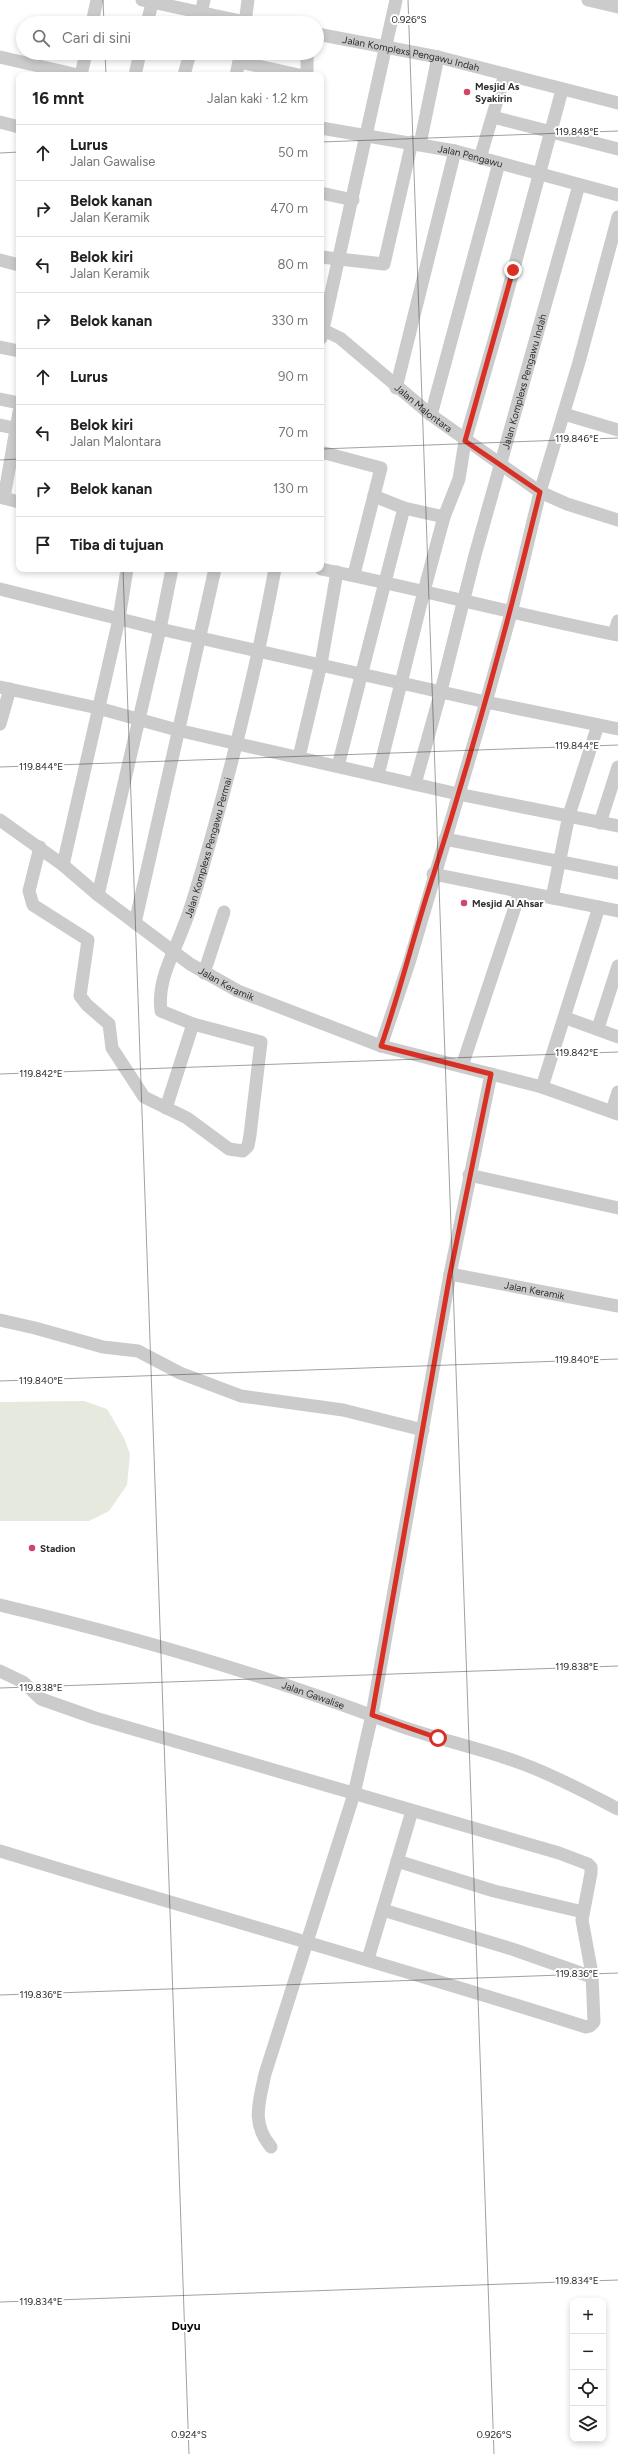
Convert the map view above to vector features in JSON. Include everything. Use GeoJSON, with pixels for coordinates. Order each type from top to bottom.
{"type":"FeatureCollection","features":[{"type":"Feature","properties":{"kind":"street"},"geometry":{"type":"LineString","coordinates":[[94,16],[97,0]]}},
{"type":"Feature","properties":{"kind":"street"},"geometry":{"type":"LineString","coordinates":[[148,16],[149,1],[199,16],[204,0]]}},
{"type":"Feature","properties":{"kind":"street"},"geometry":{"type":"LineString","coordinates":[[247,16],[248,0]]}},
{"type":"Feature","properties":{"kind":"street"},"geometry":{"type":"LineString","coordinates":[[324,324],[340,260],[365,136],[387,46],[396,0]]}},
{"type":"Feature","properties":{"kind":"street"},"geometry":{"type":"LineString","coordinates":[[588,0],[618,7]]}},
{"type":"Feature","properties":{"kind":"street","name":"Jalan Komplexs Pengawu Indah"},"geometry":{"type":"LineString","coordinates":[[324,35],[387,46],[438,57],[562,90],[618,103]]}},
{"type":"Feature","properties":{"kind":"street"},"geometry":{"type":"LineString","coordinates":[[0,57],[67,72]]}},
{"type":"Feature","properties":{"kind":"street"},"geometry":{"type":"LineString","coordinates":[[324,257],[384,264],[438,57]]}},
{"type":"Feature","properties":{"kind":"street"},"geometry":{"type":"LineString","coordinates":[[81,72],[84,60]]}},
{"type":"Feature","properties":{"kind":"street"},"geometry":{"type":"LineString","coordinates":[[136,72],[138,60]]}},
{"type":"Feature","properties":{"kind":"street"},"geometry":{"type":"LineString","coordinates":[[185,72],[188,60]]}},
{"type":"Feature","properties":{"kind":"street"},"geometry":{"type":"LineString","coordinates":[[237,72],[240,60]]}},
{"type":"Feature","properties":{"kind":"street"},"geometry":{"type":"LineString","coordinates":[[247,60],[288,72]]}},
{"type":"Feature","properties":{"kind":"street"},"geometry":{"type":"LineString","coordinates":[[307,60],[307,72]]}},
{"type":"Feature","properties":{"kind":"street"},"geometry":{"type":"LineString","coordinates":[[480,158],[505,74]]}},
{"type":"Feature","properties":{"kind":"street"},"geometry":{"type":"LineString","coordinates":[[378,776],[424,591],[444,517],[459,479],[465,441],[500,320],[538,174],[562,90]]}},
{"type":"Feature","properties":{"kind":"street"},"geometry":{"type":"LineString","coordinates":[[493,116],[550,133],[618,149]]}},
{"type":"Feature","properties":{"kind":"street"},"geometry":{"type":"LineString","coordinates":[[0,122],[16,126]]}},
{"type":"Feature","properties":{"kind":"street","name":"Jalan Pengawu"},"geometry":{"type":"LineString","coordinates":[[324,129],[416,143],[455,151],[618,195]]}},
{"type":"Feature","properties":{"kind":"street"},"geometry":{"type":"LineString","coordinates":[[396,388],[455,151]]}},
{"type":"Feature","properties":{"kind":"street"},"geometry":{"type":"LineString","coordinates":[[431,415],[499,163]]}},
{"type":"Feature","properties":{"kind":"street","name":"Jalan Komplexs Pengawu Indah"},"geometry":{"type":"LineString","coordinates":[[464,601],[475,555],[502,465],[579,185]]}},
{"type":"Feature","properties":{"kind":"street"},"geometry":{"type":"LineString","coordinates":[[324,194],[353,200]]}},
{"type":"Feature","properties":{"kind":"street"},"geometry":{"type":"LineString","coordinates":[[381,1046],[409,963],[434,874],[486,702],[511,613],[540,492],[564,414],[618,217]]}},
{"type":"Feature","properties":{"kind":"street"},"geometry":{"type":"LineString","coordinates":[[0,260],[16,264]]}},
{"type":"Feature","properties":{"kind":"street","name":"Jalan Malontara"},"geometry":{"type":"LineString","coordinates":[[324,333],[340,338],[396,388],[431,415],[465,441],[540,492],[567,504],[618,520]]}},
{"type":"Feature","properties":{"kind":"street"},"geometry":{"type":"LineString","coordinates":[[0,347],[16,350]]}},
{"type":"Feature","properties":{"kind":"street"},"geometry":{"type":"LineString","coordinates":[[0,399],[16,402]]}},
{"type":"Feature","properties":{"kind":"street"},"geometry":{"type":"LineString","coordinates":[[564,414],[618,430]]}},
{"type":"Feature","properties":{"kind":"street"},"geometry":{"type":"LineString","coordinates":[[0,425],[16,429]]}},
{"type":"Feature","properties":{"kind":"street"},"geometry":{"type":"LineString","coordinates":[[16,438],[2,497],[16,501]]}},
{"type":"Feature","properties":{"kind":"street"},"geometry":{"type":"LineString","coordinates":[[324,453],[381,468],[354,574]]}},
{"type":"Feature","properties":{"kind":"street"},"geometry":{"type":"LineString","coordinates":[[374,496],[404,508],[444,517]]}},
{"type":"Feature","properties":{"kind":"street"},"geometry":{"type":"LineString","coordinates":[[338,766],[404,508]]}},
{"type":"Feature","properties":{"kind":"street"},"geometry":{"type":"LineString","coordinates":[[324,570],[354,574],[511,613],[616,635],[618,621]]}},
{"type":"Feature","properties":{"kind":"street"},"geometry":{"type":"LineString","coordinates":[[63,865],[119,619],[127,572]]}},
{"type":"Feature","properties":{"kind":"street"},"geometry":{"type":"LineString","coordinates":[[98,895],[160,628],[171,572]]}},
{"type":"Feature","properties":{"kind":"street"},"geometry":{"type":"LineString","coordinates":[[135,923],[213,572]]}},
{"type":"Feature","properties":{"kind":"street","name":"Jalan Komplexs Pengawu Permai"},"geometry":{"type":"LineString","coordinates":[[193,1024],[161,1011],[160,991],[197,886],[238,742],[260,651],[274,572]]}},
{"type":"Feature","properties":{"kind":"street"},"geometry":{"type":"LineString","coordinates":[[299,757],[321,664],[337,572]]}},
{"type":"Feature","properties":{"kind":"street"},"geometry":{"type":"LineString","coordinates":[[0,589],[119,619],[361,674],[486,702],[618,729]]}},
{"type":"Feature","properties":{"kind":"street"},"geometry":{"type":"LineString","coordinates":[[415,784],[464,601]]}},
{"type":"Feature","properties":{"kind":"street"},"geometry":{"type":"LineString","coordinates":[[0,724],[5,688],[98,708],[177,730],[238,742],[378,776],[458,794],[618,826]]}},
{"type":"Feature","properties":{"kind":"street"},"geometry":{"type":"LineString","coordinates":[[552,898],[569,815],[598,725]]}},
{"type":"Feature","properties":{"kind":"street"},"geometry":{"type":"LineString","coordinates":[[600,823],[618,767]]}},
{"type":"Feature","properties":{"kind":"street","name":"Jalan Keramik"},"geometry":{"type":"LineString","coordinates":[[0,820],[40,847],[98,895],[173,952],[204,973],[238,991],[381,1046],[542,1088],[615,1112]]}},
{"type":"Feature","properties":{"kind":"street"},"geometry":{"type":"LineString","coordinates":[[445,839],[618,873]]}},
{"type":"Feature","properties":{"kind":"street"},"geometry":{"type":"LineString","coordinates":[[40,847],[29,891],[33,905],[88,940],[80,992],[81,1000],[109,1024],[112,1048],[140,1092],[150,1101],[187,1118],[229,1149],[239,1152],[248,1146],[261,1042],[193,1024],[166,1108]]}},
{"type":"Feature","properties":{"kind":"street"},"geometry":{"type":"LineString","coordinates":[[434,874],[618,911]]}},
{"type":"Feature","properties":{"kind":"street"},"geometry":{"type":"LineString","coordinates":[[462,1066],[520,892]]}},
{"type":"Feature","properties":{"kind":"street"},"geometry":{"type":"LineString","coordinates":[[542,1088],[566,1018],[599,907]]}},
{"type":"Feature","properties":{"kind":"street"},"geometry":{"type":"LineString","coordinates":[[204,973],[224,912]]}},
{"type":"Feature","properties":{"kind":"street"},"geometry":{"type":"LineString","coordinates":[[598,1028],[618,966]]}},
{"type":"Feature","properties":{"kind":"street"},"geometry":{"type":"LineString","coordinates":[[566,1018],[598,1028],[618,1037]]}},
{"type":"Feature","properties":{"kind":"street"},"geometry":{"type":"LineString","coordinates":[[271,2147],[259,2130],[257,2108],[265,2074],[306,1940],[354,1794],[372,1715],[450,1274],[469,1175],[491,1074]]}},
{"type":"Feature","properties":{"kind":"street"},"geometry":{"type":"LineString","coordinates":[[615,1112],[618,1092]]}},
{"type":"Feature","properties":{"kind":"street"},"geometry":{"type":"LineString","coordinates":[[469,1175],[618,1208]]}},
{"type":"Feature","properties":{"kind":"street","name":"Jalan Keramik"},"geometry":{"type":"LineString","coordinates":[[450,1274],[618,1306]]}},
{"type":"Feature","properties":{"kind":"street"},"geometry":{"type":"LineString","coordinates":[[0,1320],[103,1347],[138,1352],[180,1373],[241,1396],[343,1410],[423,1430]]}},
{"type":"Feature","properties":{"kind":"street","name":"Jalan Gawalise"},"geometry":{"type":"LineString","coordinates":[[0,1605],[93,1627],[258,1676],[389,1722],[523,1764],[557,1778],[618,1809]]}},
{"type":"Feature","properties":{"kind":"street"},"geometry":{"type":"LineString","coordinates":[[0,1671],[23,1682],[41,1699],[62,1707],[559,1853],[588,1864],[591,1867],[591,1873],[582,1920],[592,1977],[594,2022],[590,2026],[586,2026],[306,1940],[136,1894],[0,1851]]}},
{"type":"Feature","properties":{"kind":"street"},"geometry":{"type":"LineString","coordinates":[[368,1959],[412,1811]]}},
{"type":"Feature","properties":{"kind":"street"},"geometry":{"type":"LineString","coordinates":[[397,1861],[494,1891],[583,1912]]}},
{"type":"Feature","properties":{"kind":"street"},"geometry":{"type":"LineString","coordinates":[[383,1910],[512,1949],[592,1977]]}},
{"type":"Feature","properties":{"kind":"shaded area"},"geometry":{"type":"Polygon","coordinates":[[[84,1401],[107,1409],[124,1438],[130,1454],[127,1485],[109,1511],[89,1521],[0,1521],[0,1402],[84,1401]]]}},
{"type":"Feature","properties":{"kind":"place","name":"Mesjid As Syakirin"},"geometry":{"type":"Point","coordinates":[467,92]}},
{"type":"Feature","properties":{"kind":"place","name":"Mesjid Al Ahsar"},"geometry":{"type":"Point","coordinates":[464,903]}},
{"type":"Feature","properties":{"kind":"place","name":"Stadion"},"geometry":{"type":"Point","coordinates":[32,1548]}},
{"type":"Feature","properties":{"kind":"district","name":"Duyu"},"geometry":{"type":"Point","coordinates":[186,2326]}},
{"type":"Feature","properties":{"kind":"route"},"geometry":{"type":"LineString","coordinates":[[438,1738],[372,1715],[434,1374],[450,1274],[469,1175],[491,1074],[399,1052],[381,1046],[409,963],[434,874],[486,702],[511,613],[540,492],[465,441],[513,270]]}}]}
